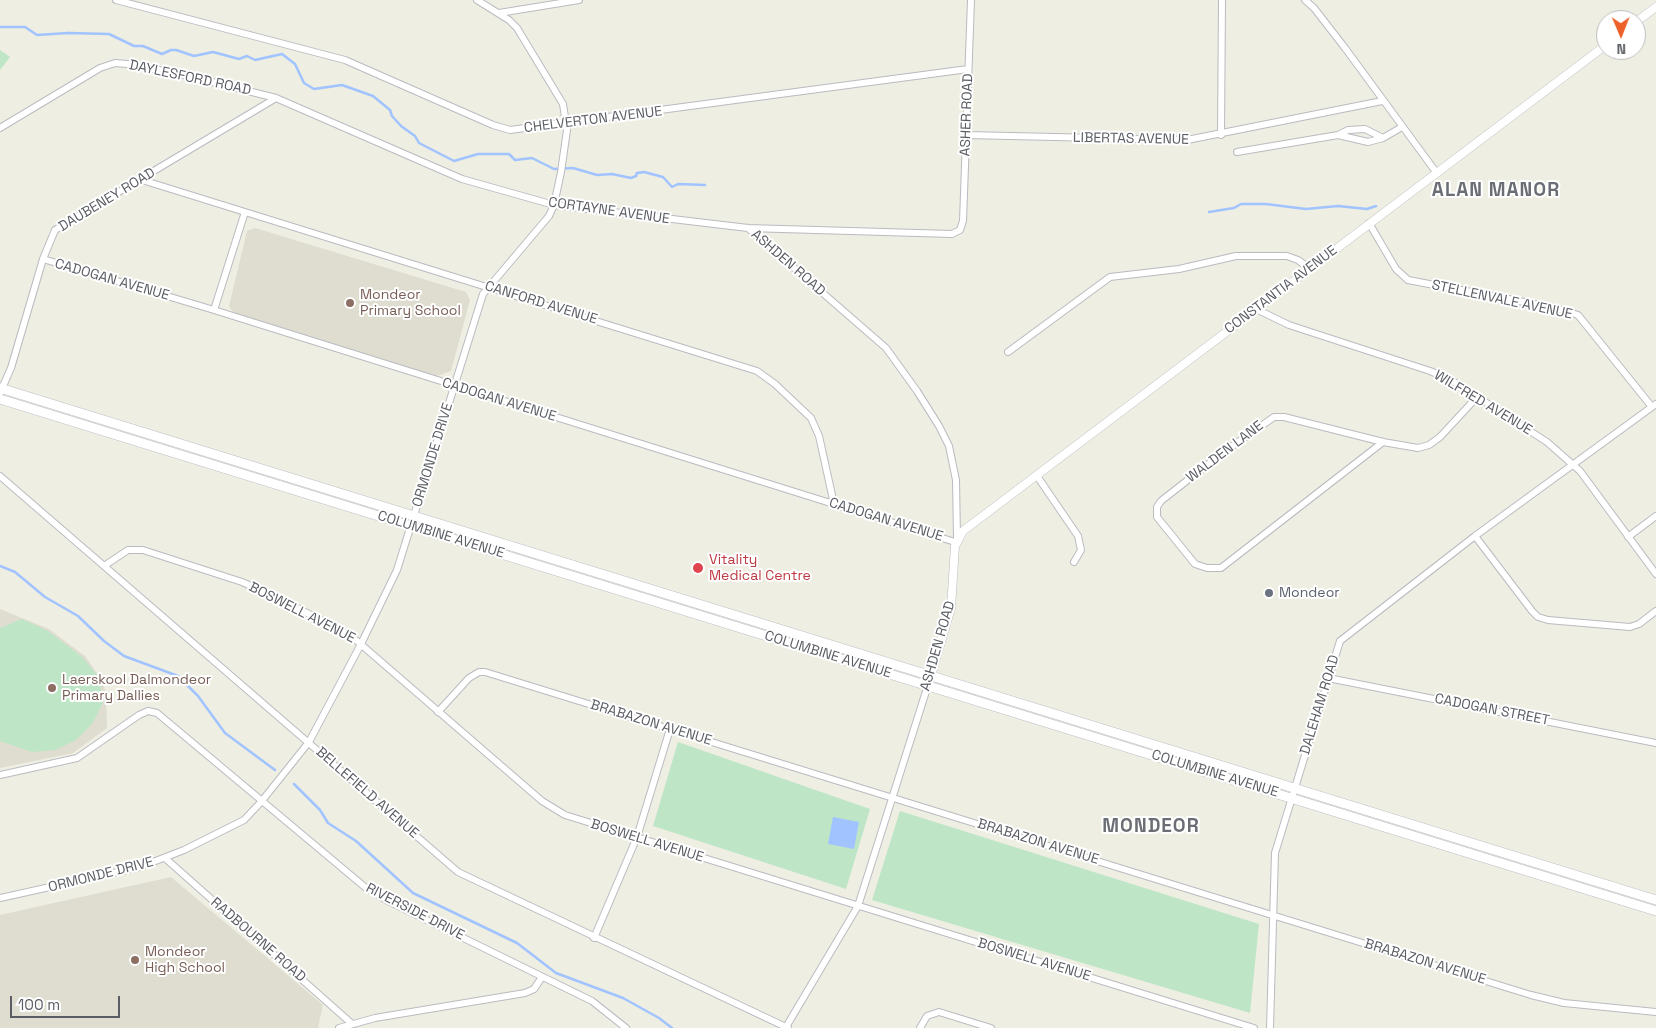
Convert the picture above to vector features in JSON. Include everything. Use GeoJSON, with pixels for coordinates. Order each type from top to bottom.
{"type":"FeatureCollection","features":[{"type":"Feature","properties":{"kind":"main road","name":"COLUMBINE AVENUE"},"geometry":{"type":"LineString","coordinates":[[1,390],[142,431],[1656,900]]}},
{"type":"Feature","properties":{"kind":"main road","name":"COLUMBINE AVENUE"},"geometry":{"type":"LineString","coordinates":[[0,399],[1656,911]]}},
{"type":"Feature","properties":{"kind":"main road"},"geometry":{"type":"LineString","coordinates":[[138,441],[142,431]]}},
{"type":"Feature","properties":{"kind":"main road"},"geometry":{"type":"LineString","coordinates":[[272,483],[275,473]]}},
{"type":"Feature","properties":{"kind":"main road"},"geometry":{"type":"LineString","coordinates":[[542,566],[547,557]]}},
{"type":"Feature","properties":{"kind":"main road"},"geometry":{"type":"LineString","coordinates":[[669,605],[673,596]]}},
{"type":"Feature","properties":{"kind":"main road"},"geometry":{"type":"LineString","coordinates":[[798,646],[801,636]]}},
{"type":"Feature","properties":{"kind":"main road"},"geometry":{"type":"LineString","coordinates":[[1050,724],[1053,714]]}},
{"type":"Feature","properties":{"kind":"main road"},"geometry":{"type":"LineString","coordinates":[[1169,760],[1171,750]]}},
{"type":"Feature","properties":{"kind":"main road"},"geometry":{"type":"LineString","coordinates":[[1434,842],[1437,832]]}},
{"type":"Feature","properties":{"kind":"main road"},"geometry":{"type":"LineString","coordinates":[[1570,884],[1573,874]]}},
{"type":"Feature","properties":{"kind":"street","name":"CHELVERTON AVENUE"},"geometry":{"type":"LineString","coordinates":[[116,0],[132,2],[338,57],[504,129],[528,129],[968,69]]}},
{"type":"Feature","properties":{"kind":"street","name":"ORMONDE DRIVE"},"geometry":{"type":"LineString","coordinates":[[0,898],[116,874],[165,858],[238,823],[261,802],[309,742],[392,583],[477,310],[488,287],[539,229],[554,204],[561,172],[566,124],[563,104],[514,23],[477,0]]}},
{"type":"Feature","properties":{"kind":"street"},"geometry":{"type":"LineString","coordinates":[[499,13],[579,0]]}},
{"type":"Feature","properties":{"kind":"street","name":"ASHER ROAD"},"geometry":{"type":"LineString","coordinates":[[960,230],[964,221],[971,0]]}},
{"type":"Feature","properties":{"kind":"street"},"geometry":{"type":"LineString","coordinates":[[1221,135],[1222,0]]}},
{"type":"Feature","properties":{"kind":"street"},"geometry":{"type":"LineString","coordinates":[[1305,0],[1314,8],[1345,48],[1382,102],[1436,172]]}},
{"type":"Feature","properties":{"kind":"street","name":"CONSTANTIA AVENUE"},"geometry":{"type":"LineString","coordinates":[[956,540],[965,529],[1596,52]]}},
{"type":"Feature","properties":{"kind":"street","name":"DAYLESFORD ROAD"},"geometry":{"type":"LineString","coordinates":[[0,128],[100,68],[115,63],[184,75],[276,98]]}},
{"type":"Feature","properties":{"kind":"street","name":"DAUBENEY ROAD"},"geometry":{"type":"LineString","coordinates":[[1,390],[11,368],[43,259],[52,236],[59,227],[142,180],[276,98]]}},
{"type":"Feature","properties":{"kind":"street","name":"CORTAYNE AVENUE"},"geometry":{"type":"LineString","coordinates":[[276,98],[462,179],[554,204],[748,228],[945,235],[955,234],[960,230]]}},
{"type":"Feature","properties":{"kind":"street","name":"LIBERTAS AVENUE"},"geometry":{"type":"LineString","coordinates":[[966,135],[1176,141],[1221,135],[1382,102]]}},
{"type":"Feature","properties":{"kind":"street"},"geometry":{"type":"LineString","coordinates":[[1338,135],[1368,142],[1383,138],[1402,127]]}},
{"type":"Feature","properties":{"kind":"street"},"geometry":{"type":"LineString","coordinates":[[1237,152],[1338,135],[1348,130],[1365,129],[1383,138]]}},
{"type":"Feature","properties":{"kind":"street","name":"CANFORD AVENUE"},"geometry":{"type":"LineString","coordinates":[[142,180],[749,367],[763,374],[806,411],[814,424],[834,504]]}},
{"type":"Feature","properties":{"kind":"street"},"geometry":{"type":"LineString","coordinates":[[214,310],[245,212]]}},
{"type":"Feature","properties":{"kind":"street","name":"STELLENVALE AVENUE"},"geometry":{"type":"LineString","coordinates":[[1369,223],[1396,269],[1413,282],[1556,308],[1578,315],[1654,406]]}},
{"type":"Feature","properties":{"kind":"street","name":"ASHDEN ROAD"},"geometry":{"type":"LineString","coordinates":[[748,228],[886,348],[939,426],[949,446],[956,480],[956,540],[951,608],[928,685],[858,906],[787,1028]]}},
{"type":"Feature","properties":{"kind":"street"},"geometry":{"type":"LineString","coordinates":[[1008,352],[1110,277],[1179,269],[1236,256],[1287,256],[1298,260],[1309,268]]}},
{"type":"Feature","properties":{"kind":"street","name":"CADOGAN AVENUE"},"geometry":{"type":"LineString","coordinates":[[43,259],[214,310],[834,504],[956,540]]}},
{"type":"Feature","properties":{"kind":"street","name":"WILFRED AVENUE"},"geometry":{"type":"LineString","coordinates":[[1256,309],[1289,325],[1430,371],[1477,397],[1557,448],[1574,464],[1656,574]]}},
{"type":"Feature","properties":{"kind":"street","name":"WALDEN LANE"},"geometry":{"type":"LineString","coordinates":[[1383,442],[1226,565],[1214,568],[1202,567],[1192,561],[1169,534],[1157,516],[1158,505],[1266,421],[1274,417],[1284,417],[1408,448],[1429,445],[1451,426],[1477,397]]}},
{"type":"Feature","properties":{"kind":"street","name":"DALEHAM ROAD"},"geometry":{"type":"LineString","coordinates":[[1270,1028],[1275,853],[1338,646],[1343,638],[1475,536],[1654,406]]}},
{"type":"Feature","properties":{"kind":"street","name":"BELLEFIELD AVENUE"},"geometry":{"type":"LineString","coordinates":[[0,476],[458,872],[787,1028]]}},
{"type":"Feature","properties":{"kind":"street"},"geometry":{"type":"LineString","coordinates":[[1037,476],[1078,536],[1081,550],[1074,562]]}},
{"type":"Feature","properties":{"kind":"street"},"geometry":{"type":"LineString","coordinates":[[1628,537],[1656,516]]}},
{"type":"Feature","properties":{"kind":"street"},"geometry":{"type":"LineString","coordinates":[[1475,536],[1532,612],[1538,617],[1548,620],[1630,627],[1639,624],[1656,612]]}},
{"type":"Feature","properties":{"kind":"street","name":"BOSWELL AVENUE"},"geometry":{"type":"LineString","coordinates":[[104,566],[128,550],[142,550],[242,582],[295,606],[351,636],[550,808],[565,816],[1254,1028]]}},
{"type":"Feature","properties":{"kind":"street","name":"BRABAZON AVENUE"},"geometry":{"type":"LineString","coordinates":[[438,712],[469,678],[479,672],[485,672],[1550,1000],[1656,1012]]}},
{"type":"Feature","properties":{"kind":"street","name":"CADOGAN STREET"},"geometry":{"type":"LineString","coordinates":[[1328,678],[1656,742]]}},
{"type":"Feature","properties":{"kind":"street","name":"RIVERSIDE DRIVE"},"geometry":{"type":"LineString","coordinates":[[0,775],[77,758],[139,714],[152,711],[161,716],[261,802],[372,892],[600,1006],[626,1028]]}},
{"type":"Feature","properties":{"kind":"street"},"geometry":{"type":"LineString","coordinates":[[594,938],[637,837],[670,729]]}},
{"type":"Feature","properties":{"kind":"street","name":"RADBOURNE ROAD"},"geometry":{"type":"LineString","coordinates":[[165,858],[351,1023]]}},
{"type":"Feature","properties":{"kind":"street"},"geometry":{"type":"LineString","coordinates":[[339,1028],[351,1023],[519,995],[534,989],[542,976]]}},
{"type":"Feature","properties":{"kind":"street"},"geometry":{"type":"LineString","coordinates":[[920,1028],[927,1016],[939,1012],[991,1028]]}},
{"type":"Feature","properties":{"kind":"shaded area","name":"Mondeor Primary School"},"geometry":{"type":"Polygon","coordinates":[[[255,228],[466,292],[470,300],[451,371],[437,376],[234,314],[229,306],[247,231],[255,228]]]}},
{"type":"Feature","properties":{"kind":"shaded area","name":"Laerskool Dalmondeor Primary Dallies"},"geometry":{"type":"Polygon","coordinates":[[[0,609],[49,629],[85,656],[103,682],[106,695],[107,728],[73,753],[0,768],[0,609]]]}},
{"type":"Feature","properties":{"kind":"shaded area","name":"Mondeor High School"},"geometry":{"type":"Polygon","coordinates":[[[171,877],[323,1005],[318,1028],[0,1028],[0,915],[171,877]]]}},
{"type":"Feature","properties":{"kind":"green space"},"geometry":{"type":"Polygon","coordinates":[[[0,50],[10,57],[0,70],[0,50]]]}},
{"type":"Feature","properties":{"kind":"green space","name":"Laerskool Dalmondeor Primary Dallies"},"geometry":{"type":"Polygon","coordinates":[[[22,619],[48,631],[82,657],[97,675],[100,684],[103,703],[92,724],[76,740],[55,750],[32,752],[0,741],[0,628],[22,619]]]}},
{"type":"Feature","properties":{"kind":"green space"},"geometry":{"type":"Polygon","coordinates":[[[678,742],[870,809],[846,889],[653,826],[678,742]]]}},
{"type":"Feature","properties":{"kind":"green space"},"geometry":{"type":"Polygon","coordinates":[[[900,811],[1259,924],[1250,1013],[872,900],[900,811]]]}},
{"type":"Feature","properties":{"kind":"water"},"geometry":{"type":"Polygon","coordinates":[[[833,817],[859,822],[854,849],[828,844],[833,817]]]}},
{"type":"Feature","properties":{"kind":"waterway"},"geometry":{"type":"LineString","coordinates":[[0,27],[25,27],[37,35],[68,33],[109,34],[134,46],[143,46],[162,54],[171,50],[194,56],[213,52],[239,59],[247,56],[255,60],[282,54],[295,64],[304,83],[314,89],[342,85],[373,96],[390,110],[392,116],[401,126],[415,136],[419,143],[454,161],[478,154],[509,154],[515,160],[532,158],[554,169],[573,168],[597,175],[612,174],[631,178],[636,176],[637,173],[644,172],[663,177],[672,187],[678,184],[705,185]]}},
{"type":"Feature","properties":{"kind":"waterway"},"geometry":{"type":"LineString","coordinates":[[1209,212],[1234,208],[1241,204],[1266,204],[1306,209],[1338,206],[1367,209],[1376,206]]}},
{"type":"Feature","properties":{"kind":"waterway"},"geometry":{"type":"LineString","coordinates":[[0,566],[15,572],[45,597],[78,616],[104,641],[124,656],[178,676],[198,696],[225,733],[275,770]]}},
{"type":"Feature","properties":{"kind":"waterway"},"geometry":{"type":"LineString","coordinates":[[294,784],[320,810],[328,823],[356,841],[413,893],[517,943],[556,973],[623,998],[659,1018],[672,1028]]}},
{"type":"Feature","properties":{"kind":"place","name":"Mondeor Primary School"},"geometry":{"type":"Point","coordinates":[350,303]}},
{"type":"Feature","properties":{"kind":"place","name":"Vitality Medical Centre"},"geometry":{"type":"Point","coordinates":[698,568]}},
{"type":"Feature","properties":{"kind":"place","name":"Mondeor"},"geometry":{"type":"Point","coordinates":[1269,593]}},
{"type":"Feature","properties":{"kind":"place","name":"Laerskool Dalmondeor Primary Dallies"},"geometry":{"type":"Point","coordinates":[52,688]}},
{"type":"Feature","properties":{"kind":"place","name":"Mondeor High School"},"geometry":{"type":"Point","coordinates":[135,960]}},
{"type":"Feature","properties":{"kind":"district","name":"ALAN MANOR"},"geometry":{"type":"Point","coordinates":[1496,191]}},
{"type":"Feature","properties":{"kind":"district","name":"MONDEOR"},"geometry":{"type":"Point","coordinates":[1151,827]}}]}
